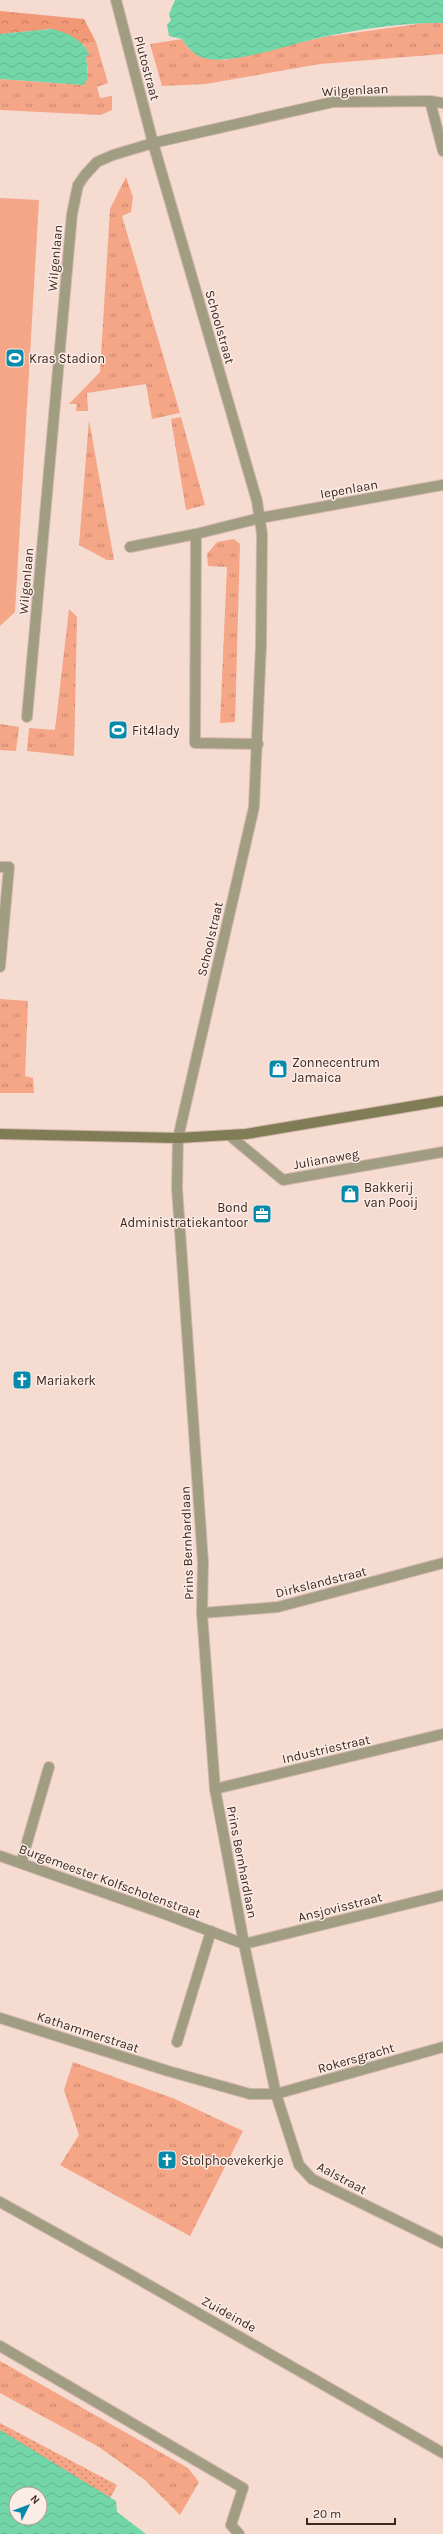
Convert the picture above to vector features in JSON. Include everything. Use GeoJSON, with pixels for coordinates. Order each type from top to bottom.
{"type":"FeatureCollection","features":[{"type":"Feature","properties":{"kind":"main road"},"geometry":{"type":"LineString","coordinates":[[0,1134],[178,1138],[229,1135],[443,1101]]}},
{"type":"Feature","properties":{"kind":"street","name":"Plutostraat"},"geometry":{"type":"LineString","coordinates":[[116,0],[153,143]]}},
{"type":"Feature","properties":{"kind":"street","name":"Wilgenlaan"},"geometry":{"type":"LineString","coordinates":[[27,717],[72,214],[78,185],[97,162],[153,143],[333,102],[430,101],[443,103]]}},
{"type":"Feature","properties":{"kind":"street"},"geometry":{"type":"LineString","coordinates":[[430,101],[443,151]]}},
{"type":"Feature","properties":{"kind":"street","name":"Schoolstraat"},"geometry":{"type":"LineString","coordinates":[[153,143],[260,518],[262,644],[254,806],[178,1138]]}},
{"type":"Feature","properties":{"kind":"street","name":"Iepenlaan"},"geometry":{"type":"LineString","coordinates":[[260,518],[443,485]]}},
{"type":"Feature","properties":{"kind":"street"},"geometry":{"type":"LineString","coordinates":[[130,547],[196,534],[260,518]]}},
{"type":"Feature","properties":{"kind":"street"},"geometry":{"type":"LineString","coordinates":[[196,534],[195,743],[258,744]]}},
{"type":"Feature","properties":{"kind":"street"},"geometry":{"type":"LineString","coordinates":[[0,867],[9,867],[0,967]]}},
{"type":"Feature","properties":{"kind":"street","name":"Julianaweg"},"geometry":{"type":"LineString","coordinates":[[229,1135],[284,1180],[443,1152]]}},
{"type":"Feature","properties":{"kind":"street","name":"Prins Bernhardlaan"},"geometry":{"type":"LineString","coordinates":[[178,1138],[177,1188],[203,1562],[202,1613],[215,1788],[244,1944],[276,2094]]}},
{"type":"Feature","properties":{"kind":"street","name":"Dirkslandstraat"},"geometry":{"type":"LineString","coordinates":[[202,1613],[278,1607],[443,1563]]}},
{"type":"Feature","properties":{"kind":"street","name":"Industriestraat"},"geometry":{"type":"LineString","coordinates":[[215,1788],[443,1734]]}},
{"type":"Feature","properties":{"kind":"street"},"geometry":{"type":"LineString","coordinates":[[21,1863],[49,1767]]}},
{"type":"Feature","properties":{"kind":"street","name":"Burgemeester Kolfschotenstraat"},"geometry":{"type":"LineString","coordinates":[[0,1856],[244,1944]]}},
{"type":"Feature","properties":{"kind":"street","name":"Ansjovisstraat"},"geometry":{"type":"LineString","coordinates":[[244,1944],[443,1895]]}},
{"type":"Feature","properties":{"kind":"street"},"geometry":{"type":"LineString","coordinates":[[177,2042],[211,1931]]}},
{"type":"Feature","properties":{"kind":"street","name":"Kathammerstraat"},"geometry":{"type":"LineString","coordinates":[[0,2018],[168,2071],[250,2094],[276,2094]]}},
{"type":"Feature","properties":{"kind":"street","name":"Rokersgracht"},"geometry":{"type":"LineString","coordinates":[[276,2094],[443,2047]]}},
{"type":"Feature","properties":{"kind":"street","name":"Aalstraat"},"geometry":{"type":"LineString","coordinates":[[276,2094],[299,2165],[304,2172],[312,2179],[443,2243]]}},
{"type":"Feature","properties":{"kind":"street","name":"Zuideinde"},"geometry":{"type":"LineString","coordinates":[[0,2202],[133,2275],[443,2452]]}},
{"type":"Feature","properties":{"kind":"street"},"geometry":{"type":"LineString","coordinates":[[0,2346],[243,2488],[231,2524],[239,2534]]}},
{"type":"Feature","properties":{"kind":"green space"},"geometry":{"type":"Polygon","coordinates":[[[0,11],[84,19],[96,42],[82,44],[52,29],[0,34],[0,11]]]}},
{"type":"Feature","properties":{"kind":"green space"},"geometry":{"type":"Polygon","coordinates":[[[425,23],[443,23],[443,54],[320,64],[206,84],[162,86],[150,44],[182,39],[189,49],[224,60],[324,37],[425,23]]]}},
{"type":"Feature","properties":{"kind":"green space"},"geometry":{"type":"Polygon","coordinates":[[[96,42],[108,83],[97,87],[100,98],[112,96],[112,110],[101,115],[0,110],[0,79],[84,85],[88,74],[86,56],[89,55],[83,44],[96,42]]]}},
{"type":"Feature","properties":{"kind":"green space"},"geometry":{"type":"Polygon","coordinates":[[[126,177],[133,197],[131,212],[122,216],[180,413],[152,419],[146,384],[87,393],[88,411],[76,411],[77,404],[69,404],[100,372],[110,209],[126,177]]]}},
{"type":"Feature","properties":{"kind":"green space","name":"Kras Stadion"},"geometry":{"type":"Polygon","coordinates":[[[0,198],[39,200],[15,612],[0,626],[0,198]]]}},
{"type":"Feature","properties":{"kind":"green space"},"geometry":{"type":"Polygon","coordinates":[[[181,417],[205,505],[186,510],[171,419],[181,417]]]}},
{"type":"Feature","properties":{"kind":"green space"},"geometry":{"type":"Polygon","coordinates":[[[89,420],[114,560],[107,560],[79,545],[89,420]]]}},
{"type":"Feature","properties":{"kind":"green space"},"geometry":{"type":"Polygon","coordinates":[[[234,539],[240,544],[235,722],[220,723],[227,567],[208,566],[207,554],[217,542],[234,539]]]}},
{"type":"Feature","properties":{"kind":"green space"},"geometry":{"type":"Polygon","coordinates":[[[69,609],[77,617],[74,756],[27,751],[29,728],[55,730],[69,609]]]}},
{"type":"Feature","properties":{"kind":"green space"},"geometry":{"type":"Polygon","coordinates":[[[0,724],[19,727],[16,751],[0,750],[0,724]]]}},
{"type":"Feature","properties":{"kind":"green space"},"geometry":{"type":"Polygon","coordinates":[[[0,999],[28,1001],[25,1076],[33,1078],[34,1093],[0,1093],[0,999]]]}},
{"type":"Feature","properties":{"kind":"green space"},"geometry":{"type":"Polygon","coordinates":[[[73,2062],[175,2099],[243,2131],[190,2236],[60,2165],[79,2135],[64,2090],[73,2062]]]}},
{"type":"Feature","properties":{"kind":"green space"},"geometry":{"type":"Polygon","coordinates":[[[0,2361],[188,2468],[199,2482],[180,2515],[145,2480],[99,2447],[0,2393],[0,2361]]]}},
{"type":"Feature","properties":{"kind":"green space"},"geometry":{"type":"Polygon","coordinates":[[[0,2423],[117,2485],[92,2534],[0,2534],[0,2423]]]}},
{"type":"Feature","properties":{"kind":"water"},"geometry":{"type":"Polygon","coordinates":[[[175,0],[443,0],[443,23],[399,25],[352,31],[262,53],[215,60],[200,57],[186,45],[182,39],[169,36],[167,25],[171,20],[169,14],[175,0]]]}},
{"type":"Feature","properties":{"kind":"water"},"geometry":{"type":"Polygon","coordinates":[[[52,29],[64,32],[75,38],[87,50],[89,55],[86,56],[88,77],[84,85],[0,79],[0,34],[52,29]]]}},
{"type":"Feature","properties":{"kind":"water"},"geometry":{"type":"Polygon","coordinates":[[[0,2430],[116,2501],[117,2512],[146,2534],[0,2534],[0,2430]]]}},
{"type":"Feature","properties":{"kind":"place","name":"Kras Stadion"},"geometry":{"type":"Point","coordinates":[15,358]}},
{"type":"Feature","properties":{"kind":"place","name":"Fit4lady"},"geometry":{"type":"Point","coordinates":[118,730]}},
{"type":"Feature","properties":{"kind":"place","name":"Zonnecentrum Jamaica"},"geometry":{"type":"Point","coordinates":[278,1069]}},
{"type":"Feature","properties":{"kind":"place","name":"Bakkerij van Pooij"},"geometry":{"type":"Point","coordinates":[350,1194]}},
{"type":"Feature","properties":{"kind":"place","name":"Bond Administratiekantoor"},"geometry":{"type":"Point","coordinates":[262,1214]}},
{"type":"Feature","properties":{"kind":"place","name":"Mariakerk"},"geometry":{"type":"Point","coordinates":[22,1380]}},
{"type":"Feature","properties":{"kind":"place","name":"Stolphoevekerkje"},"geometry":{"type":"Point","coordinates":[167,2160]}}]}
